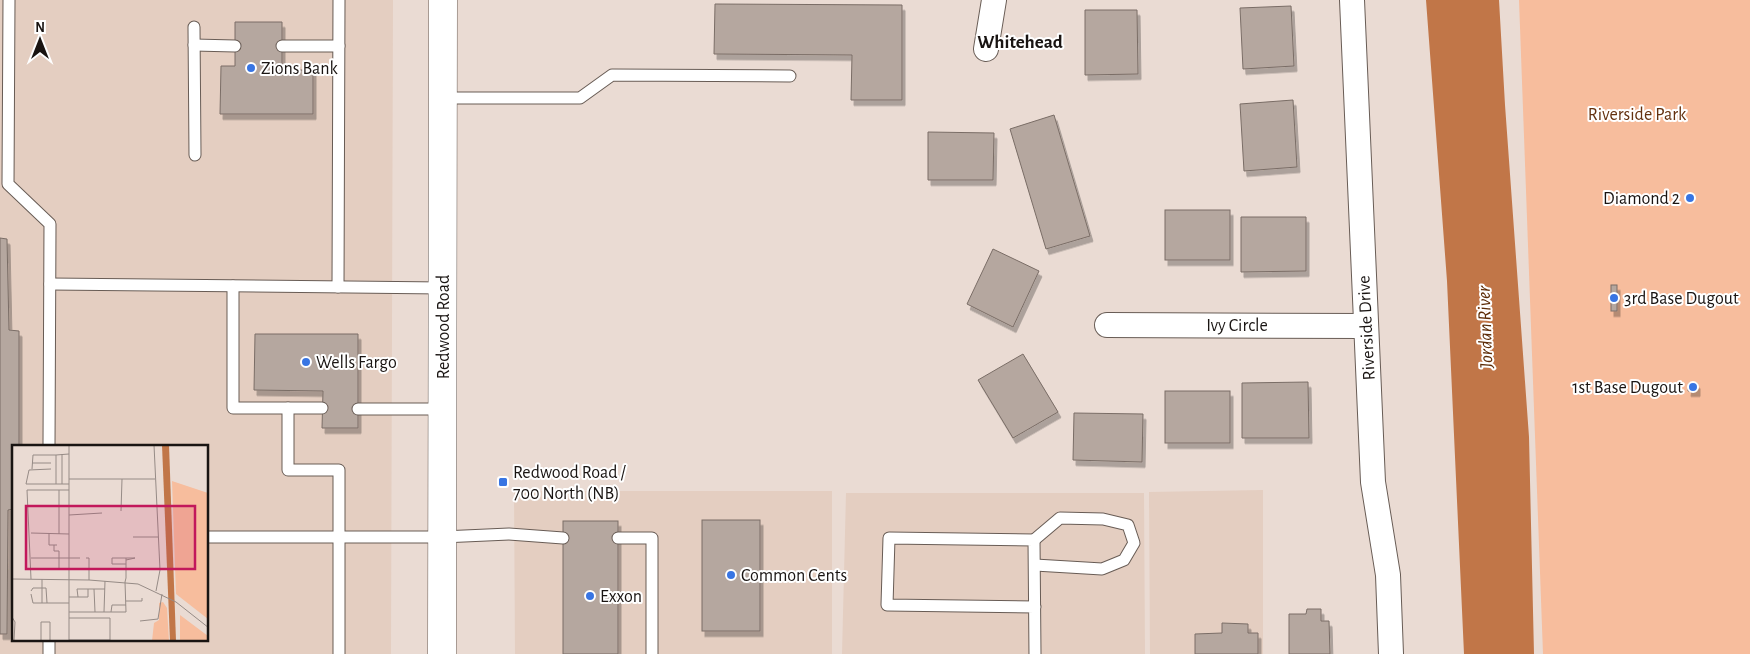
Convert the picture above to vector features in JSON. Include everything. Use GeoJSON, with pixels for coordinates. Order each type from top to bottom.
{"type":"FeatureCollection","features":[{"type":"Feature","properties":{"kind":"main road","name":"Redwood Road"},"geometry":{"type":"LineString","coordinates":[[442,654],[444,0]]}},
{"type":"Feature","properties":{"kind":"street"},"geometry":{"type":"LineString","coordinates":[[986,49],[994,0]]}},
{"type":"Feature","properties":{"kind":"street","name":"Riverside Drive"},"geometry":{"type":"LineString","coordinates":[[1352,0],[1373,482],[1388,575],[1391,654]]}},
{"type":"Feature","properties":{"kind":"street","name":"Ivy Circle"},"geometry":{"type":"LineString","coordinates":[[1107,325],[1366,326]]}},
{"type":"Feature","properties":{"kind":"lane"},"geometry":{"type":"LineString","coordinates":[[9,0],[8,184],[50,224],[49,445]]}},
{"type":"Feature","properties":{"kind":"lane"},"geometry":{"type":"LineString","coordinates":[[338,287],[339,0]]}},
{"type":"Feature","properties":{"kind":"lane"},"geometry":{"type":"LineString","coordinates":[[194,27],[195,155]]}},
{"type":"Feature","properties":{"kind":"lane"},"geometry":{"type":"LineString","coordinates":[[194,45],[235,46]]}},
{"type":"Feature","properties":{"kind":"lane"},"geometry":{"type":"LineString","coordinates":[[282,46],[339,46]]}},
{"type":"Feature","properties":{"kind":"lane"},"geometry":{"type":"LineString","coordinates":[[443,98],[580,98],[612,75],[790,76]]}},
{"type":"Feature","properties":{"kind":"lane"},"geometry":{"type":"LineString","coordinates":[[50,284],[443,288]]}},
{"type":"Feature","properties":{"kind":"lane"},"geometry":{"type":"LineString","coordinates":[[233,286],[233,408],[322,408]]}},
{"type":"Feature","properties":{"kind":"lane"},"geometry":{"type":"LineString","coordinates":[[288,408],[288,470],[339,470],[339,654]]}},
{"type":"Feature","properties":{"kind":"lane"},"geometry":{"type":"LineString","coordinates":[[358,409],[442,409]]}},
{"type":"Feature","properties":{"kind":"lane"},"geometry":{"type":"LineString","coordinates":[[1035,565],[1102,569],[1124,560],[1134,543],[1128,525],[1094,518],[1060,518],[1034,540],[888,538],[887,605],[1035,607]]}},
{"type":"Feature","properties":{"kind":"lane"},"geometry":{"type":"LineString","coordinates":[[209,537],[442,537],[509,534],[563,538]]}},
{"type":"Feature","properties":{"kind":"lane"},"geometry":{"type":"LineString","coordinates":[[618,538],[652,538],[652,654]]}},
{"type":"Feature","properties":{"kind":"lane"},"geometry":{"type":"LineString","coordinates":[[1034,540],[1035,654]]}},
{"type":"Feature","properties":{"kind":"shaded area"},"geometry":{"type":"Polygon","coordinates":[[[0,0],[393,0],[391,654],[0,654],[0,0]]]}},
{"type":"Feature","properties":{"kind":"shaded area"},"geometry":{"type":"Polygon","coordinates":[[[1263,490],[1263,654],[1150,654],[1149,492],[1263,490]]]}},
{"type":"Feature","properties":{"kind":"shaded area"},"geometry":{"type":"Polygon","coordinates":[[[514,491],[832,491],[832,654],[515,654],[514,491]]]}},
{"type":"Feature","properties":{"kind":"shaded area"},"geometry":{"type":"Polygon","coordinates":[[[846,493],[1144,493],[1145,654],[842,654],[846,493]]]}},
{"type":"Feature","properties":{"kind":"green space","name":"Riverside Park"},"geometry":{"type":"Polygon","coordinates":[[[1519,0],[1750,0],[1750,654],[1543,654],[1519,0]]]}},
{"type":"Feature","properties":{"kind":"water","name":"Jordan River"},"geometry":{"type":"Polygon","coordinates":[[[1426,0],[1499,0],[1529,437],[1534,654],[1464,654],[1447,281],[1426,0]]]}},
{"type":"Feature","properties":{"kind":"building"},"geometry":{"type":"Polygon","coordinates":[[[715,4],[902,5],[902,100],[851,100],[852,55],[714,54],[715,4]]]}},
{"type":"Feature","properties":{"kind":"building"},"geometry":{"type":"Polygon","coordinates":[[[1291,6],[1294,66],[1243,69],[1240,8],[1291,6]]]}},
{"type":"Feature","properties":{"kind":"building"},"geometry":{"type":"Polygon","coordinates":[[[1085,10],[1137,10],[1138,74],[1085,75],[1085,10]]]}},
{"type":"Feature","properties":{"kind":"building","name":"Zions Bank"},"geometry":{"type":"Polygon","coordinates":[[[235,22],[282,22],[282,70],[313,70],[313,114],[220,114],[221,66],[235,66],[235,22]]]}},
{"type":"Feature","properties":{"kind":"building"},"geometry":{"type":"Polygon","coordinates":[[[1293,100],[1297,167],[1244,171],[1240,104],[1293,100]]]}},
{"type":"Feature","properties":{"kind":"building"},"geometry":{"type":"Polygon","coordinates":[[[1054,115],[1090,236],[1046,249],[1010,129],[1054,115]]]}},
{"type":"Feature","properties":{"kind":"building"},"geometry":{"type":"Polygon","coordinates":[[[928,132],[994,133],[993,180],[928,180],[928,132]]]}},
{"type":"Feature","properties":{"kind":"building"},"geometry":{"type":"Polygon","coordinates":[[[1165,210],[1230,210],[1230,260],[1165,260],[1165,210]]]}},
{"type":"Feature","properties":{"kind":"building"},"geometry":{"type":"Polygon","coordinates":[[[1241,217],[1306,217],[1306,271],[1241,272],[1241,217]]]}},
{"type":"Feature","properties":{"kind":"building"},"geometry":{"type":"Polygon","coordinates":[[[0,238],[7,239],[9,330],[19,331],[19,445],[12,445],[12,509],[8,510],[7,634],[0,634],[0,238]]]}},
{"type":"Feature","properties":{"kind":"building"},"geometry":{"type":"Polygon","coordinates":[[[993,249],[1039,271],[1013,327],[967,304],[993,249]]]}},
{"type":"Feature","properties":{"kind":"building","name":"3rd Base Dugout"},"geometry":{"type":"Polygon","coordinates":[[[1611,285],[1617,285],[1617,311],[1611,311],[1611,285]]]}},
{"type":"Feature","properties":{"kind":"building","name":"Wells Fargo"},"geometry":{"type":"Polygon","coordinates":[[[255,334],[358,334],[358,428],[322,428],[323,391],[254,390],[255,334]]]}},
{"type":"Feature","properties":{"kind":"building"},"geometry":{"type":"Polygon","coordinates":[[[1023,354],[1058,412],[1013,438],[978,380],[1023,354]]]}},
{"type":"Feature","properties":{"kind":"building"},"geometry":{"type":"Polygon","coordinates":[[[1308,382],[1309,438],[1242,438],[1242,383],[1308,382]]]}},
{"type":"Feature","properties":{"kind":"building","name":"1st Base Dugout"},"geometry":{"type":"Polygon","coordinates":[[[1689,383],[1697,383],[1697,391],[1688,391],[1689,383]]]}},
{"type":"Feature","properties":{"kind":"building"},"geometry":{"type":"Polygon","coordinates":[[[1165,391],[1230,391],[1230,443],[1165,443],[1165,391]]]}},
{"type":"Feature","properties":{"kind":"building"},"geometry":{"type":"Polygon","coordinates":[[[1074,413],[1143,414],[1142,462],[1073,460],[1074,413]]]}},
{"type":"Feature","properties":{"kind":"building","name":"Common Cents"},"geometry":{"type":"Polygon","coordinates":[[[702,520],[760,520],[760,631],[702,631],[702,520]]]}},
{"type":"Feature","properties":{"kind":"building","name":"Exxon"},"geometry":{"type":"Polygon","coordinates":[[[563,521],[618,521],[618,654],[563,654],[563,521]]]}},
{"type":"Feature","properties":{"kind":"building"},"geometry":{"type":"Polygon","coordinates":[[[1307,609],[1321,609],[1321,621],[1329,621],[1330,654],[1289,654],[1289,614],[1306,614],[1307,609]]]}},
{"type":"Feature","properties":{"kind":"building"},"geometry":{"type":"Polygon","coordinates":[[[1222,623],[1248,624],[1248,633],[1258,633],[1258,654],[1195,654],[1195,634],[1222,633],[1222,623]]]}},
{"type":"Feature","properties":{"kind":"place","name":"Zions Bank"},"geometry":{"type":"Point","coordinates":[251,68]}},
{"type":"Feature","properties":{"kind":"place","name":"Diamond 2"},"geometry":{"type":"Point","coordinates":[1690,198]}},
{"type":"Feature","properties":{"kind":"place","name":"3rd Base Dugout"},"geometry":{"type":"Point","coordinates":[1614,298]}},
{"type":"Feature","properties":{"kind":"place","name":"Wells Fargo"},"geometry":{"type":"Point","coordinates":[306,362]}},
{"type":"Feature","properties":{"kind":"place","name":"1st Base Dugout"},"geometry":{"type":"Point","coordinates":[1693,387]}},
{"type":"Feature","properties":{"kind":"place","name":"Redwood Road / 700 North (NB)"},"geometry":{"type":"Point","coordinates":[503,482]}},
{"type":"Feature","properties":{"kind":"place","name":"Common Cents"},"geometry":{"type":"Point","coordinates":[731,575]}},
{"type":"Feature","properties":{"kind":"place","name":"Exxon"},"geometry":{"type":"Point","coordinates":[590,596]}},
{"type":"Feature","properties":{"kind":"district","name":"Whitehead"},"geometry":{"type":"Point","coordinates":[1020,41]}}]}
